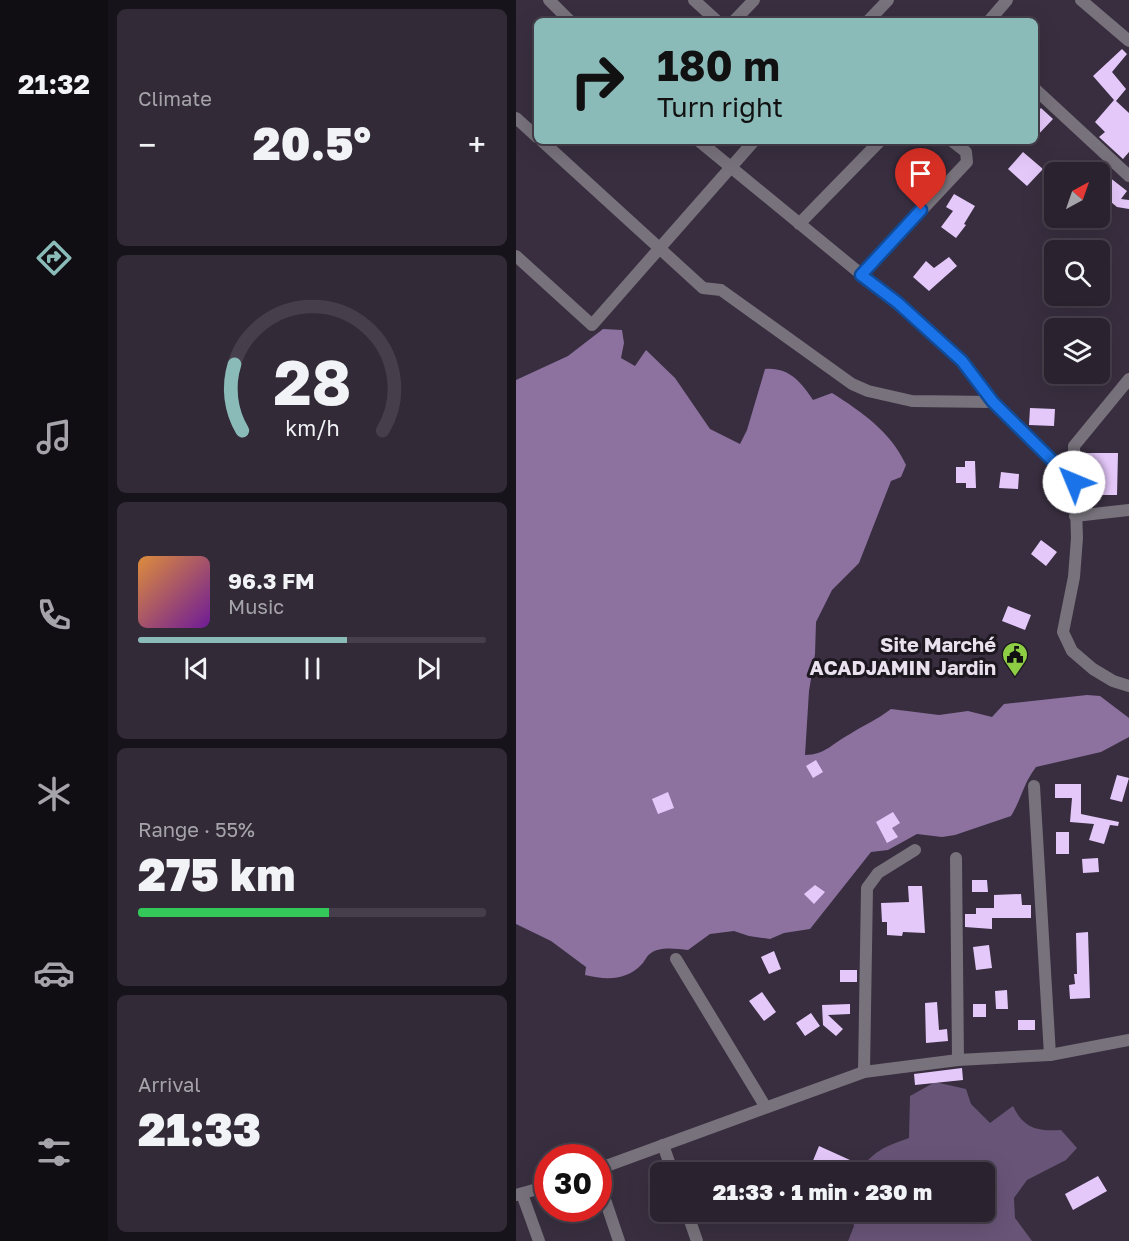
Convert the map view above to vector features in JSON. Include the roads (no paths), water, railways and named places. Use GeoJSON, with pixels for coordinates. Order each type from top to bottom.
{"type":"FeatureCollection","features":[{"type":"Feature","properties":{"kind":"street"},"geometry":{"type":"LineString","coordinates":[[549,0],[567,18]]}},
{"type":"Feature","properties":{"kind":"street"},"geometry":{"type":"LineString","coordinates":[[694,0],[714,18]]}},
{"type":"Feature","properties":{"kind":"street"},"geometry":{"type":"LineString","coordinates":[[737,18],[754,0]]}},
{"type":"Feature","properties":{"kind":"street"},"geometry":{"type":"LineString","coordinates":[[871,18],[888,0]]}},
{"type":"Feature","properties":{"kind":"street"},"geometry":{"type":"LineString","coordinates":[[992,18],[1007,0]]}},
{"type":"Feature","properties":{"kind":"street"},"geometry":{"type":"LineString","coordinates":[[1082,0],[1129,41]]}},
{"type":"Feature","properties":{"kind":"street"},"geometry":{"type":"LineString","coordinates":[[1038,91],[1129,176]]}},
{"type":"Feature","properties":{"kind":"street"},"geometry":{"type":"LineString","coordinates":[[516,118],[534,134]]}},
{"type":"Feature","properties":{"kind":"street"},"geometry":{"type":"LineString","coordinates":[[545,144],[703,288],[721,290],[852,384],[887,397],[993,402]]}},
{"type":"Feature","properties":{"kind":"street"},"geometry":{"type":"LineString","coordinates":[[703,144],[898,303],[962,361],[993,402],[1074,482]]}},
{"type":"Feature","properties":{"kind":"street"},"geometry":{"type":"LineString","coordinates":[[516,256],[592,325],[751,144]]}},
{"type":"Feature","properties":{"kind":"street"},"geometry":{"type":"LineString","coordinates":[[799,224],[877,144]]}},
{"type":"Feature","properties":{"kind":"street"},"geometry":{"type":"LineString","coordinates":[[861,275],[967,162],[966,152],[956,144]]}},
{"type":"Feature","properties":{"kind":"street"},"geometry":{"type":"LineString","coordinates":[[1129,379],[1074,446],[1077,538],[1074,577],[1063,625],[1064,640],[1072,651],[1092,669],[1113,681],[1129,686]]}},
{"type":"Feature","properties":{"kind":"street"},"geometry":{"type":"LineString","coordinates":[[1075,516],[1129,510]]}},
{"type":"Feature","properties":{"kind":"street"},"geometry":{"type":"LineString","coordinates":[[1034,786],[1050,1055]]}},
{"type":"Feature","properties":{"kind":"street"},"geometry":{"type":"LineString","coordinates":[[864,1072],[867,888],[878,873],[915,850]]}},
{"type":"Feature","properties":{"kind":"street"},"geometry":{"type":"LineString","coordinates":[[956,858],[958,1060]]}},
{"type":"Feature","properties":{"kind":"street"},"geometry":{"type":"LineString","coordinates":[[676,959],[765,1106]]}},
{"type":"Feature","properties":{"kind":"street"},"geometry":{"type":"LineString","coordinates":[[612,1164],[765,1106],[864,1072],[958,1060],[1050,1055],[1129,1040]]}},
{"type":"Feature","properties":{"kind":"street"},"geometry":{"type":"LineString","coordinates":[[663,1145],[669,1162]]}},
{"type":"Feature","properties":{"kind":"street"},"geometry":{"type":"LineString","coordinates":[[534,1189],[519,1194],[539,1241]]}},
{"type":"Feature","properties":{"kind":"street"},"geometry":{"type":"LineString","coordinates":[[612,1220],[619,1241]]}},
{"type":"Feature","properties":{"kind":"street"},"geometry":{"type":"LineString","coordinates":[[690,1222],[697,1241]]}},
{"type":"Feature","properties":{"kind":"place","name":"Site Marché ACADJAMIN Jardin"},"geometry":{"type":"Point","coordinates":[1015,678]}}]}
